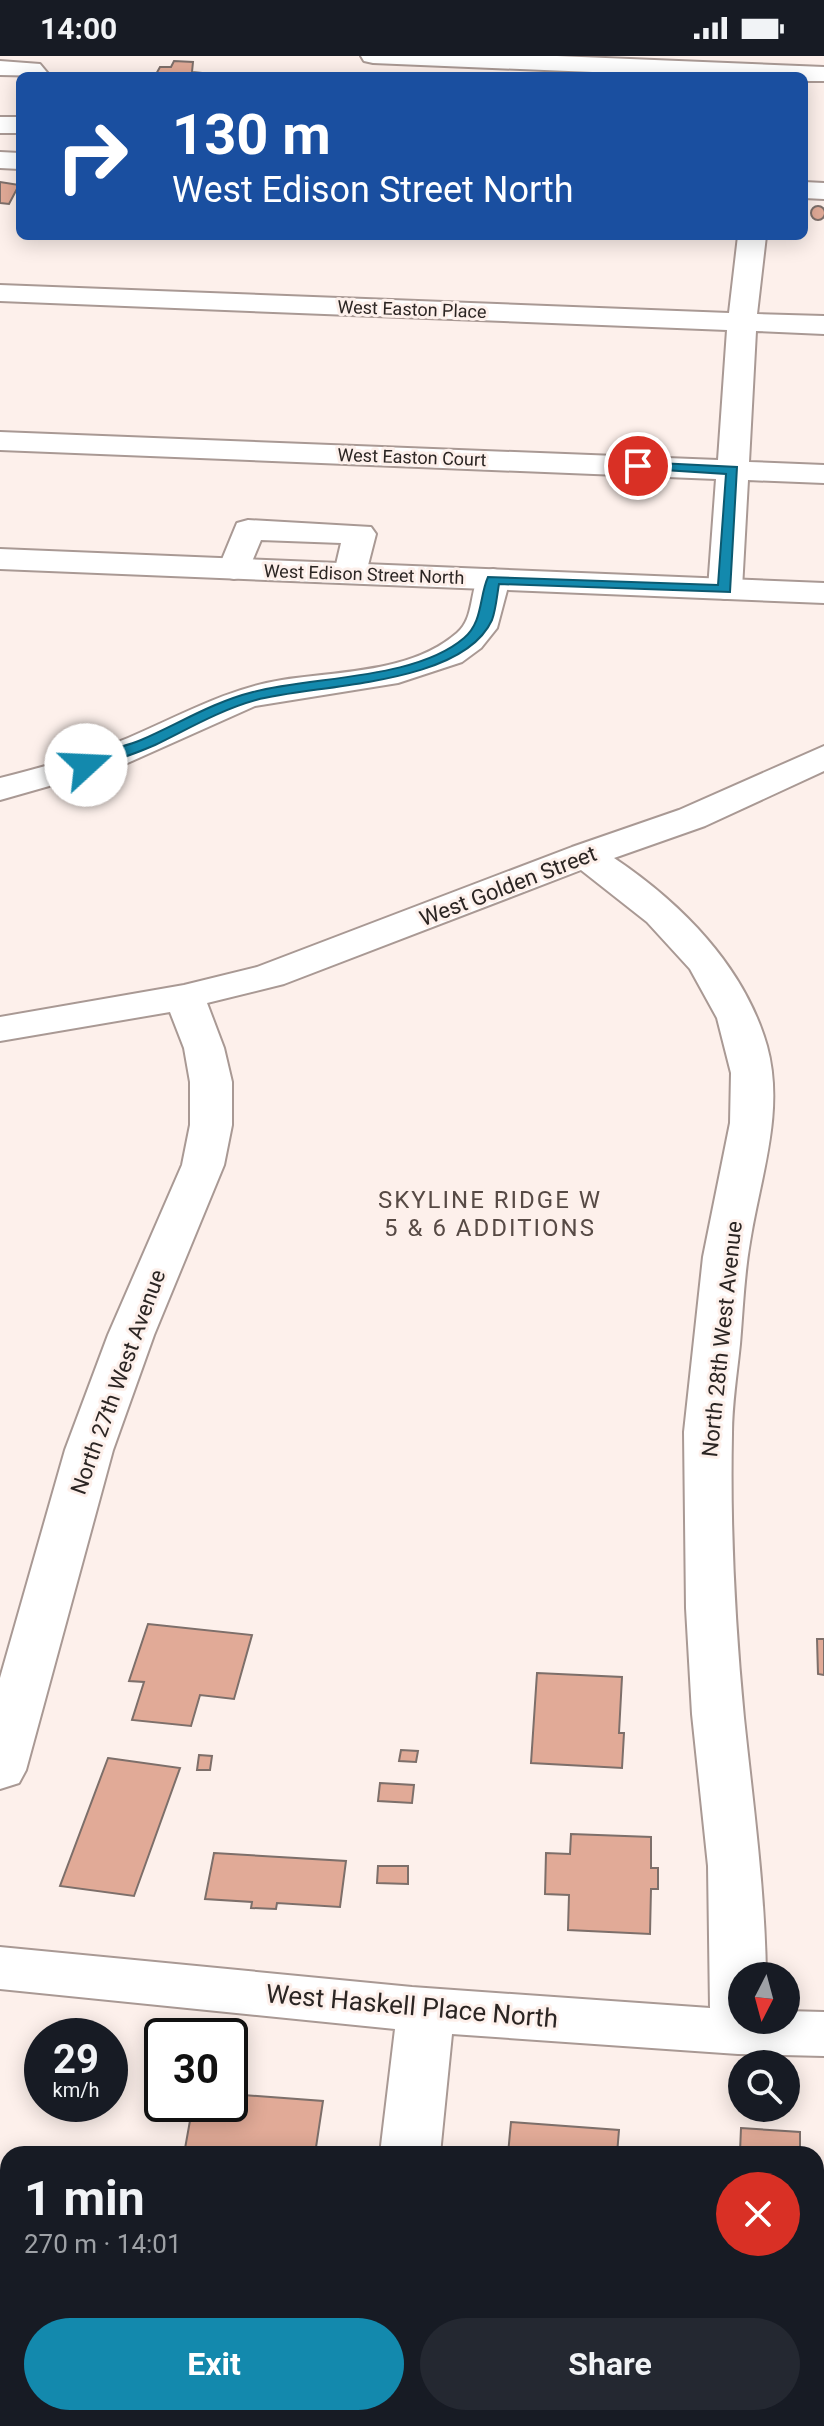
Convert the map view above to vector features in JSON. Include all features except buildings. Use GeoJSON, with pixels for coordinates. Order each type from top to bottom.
{"type":"FeatureCollection","features":[{"type":"Feature","properties":{"kind":"street"},"geometry":{"type":"LineString","coordinates":[[373,56],[774,72]]}},
{"type":"Feature","properties":{"kind":"street"},"geometry":{"type":"LineString","coordinates":[[0,68],[31,69],[34,72]]}},
{"type":"Feature","properties":{"kind":"street"},"geometry":{"type":"LineString","coordinates":[[725,589],[742,322],[752,240]]}},
{"type":"Feature","properties":{"kind":"street","name":"West Easton Place"},"geometry":{"type":"LineString","coordinates":[[0,293],[824,325]]}},
{"type":"Feature","properties":{"kind":"street","name":"West Easton Court"},"geometry":{"type":"LineString","coordinates":[[0,441],[824,474]]}},
{"type":"Feature","properties":{"kind":"street"},"geometry":{"type":"LineString","coordinates":[[0,465],[19,465],[33,459],[43,443]]}},
{"type":"Feature","properties":{"kind":"street","name":"West Edison Street North"},"geometry":{"type":"LineString","coordinates":[[0,559],[824,593]]}},
{"type":"Feature","properties":{"kind":"street"},"geometry":{"type":"LineString","coordinates":[[0,789],[86,765],[146,743],[225,705],[257,695],[363,680],[433,661],[469,641],[485,619],[493,579]]}},
{"type":"Feature","properties":{"kind":"street","name":"West Golden Street"},"geometry":{"type":"LineString","coordinates":[[0,1029],[184,997],[270,976],[585,855],[692,818],[824,757]]}},
{"type":"Feature","properties":{"kind":"street","name":"North 28th West Avenue"},"geometry":{"type":"LineString","coordinates":[[585,855],[633,889],[679,931],[708,968],[734,1012],[746,1044],[751,1070],[754,1105],[750,1145],[727,1245],[708,1429],[710,1580],[719,1716],[736,1886],[737,1962]]}},
{"type":"Feature","properties":{"kind":"street","name":"North 27th West Avenue"},"geometry":{"type":"LineString","coordinates":[[0,1770],[89,1450],[131,1335],[203,1165],[211,1125],[211,1082],[204,1048],[184,997]]}},
{"type":"Feature","properties":{"kind":"street","name":"West Haskell Place North"},"geometry":{"type":"LineString","coordinates":[[0,1968],[426,2009],[728,2031]]}},
{"type":"Feature","properties":{"kind":"street"},"geometry":{"type":"LineString","coordinates":[[411,2146],[426,2009]]}},
{"type":"Feature","properties":{"kind":"street","name":"West Haskell Place North"},"geometry":{"type":"LineString","coordinates":[[800,2033],[824,2034]]}},
{"type":"Feature","properties":{"kind":"district","name":"SKYLINE RIDGE W 5 & 6 ADDITIONS"},"geometry":{"type":"Point","coordinates":[490,1214]}},
{"type":"Feature","properties":{"kind":"route"},"geometry":{"type":"LineString","coordinates":[[86,765],[146,743],[225,705],[257,695],[363,680],[433,661],[469,641],[485,619],[493,579],[725,589],[732,470],[638,466]]}}]}
